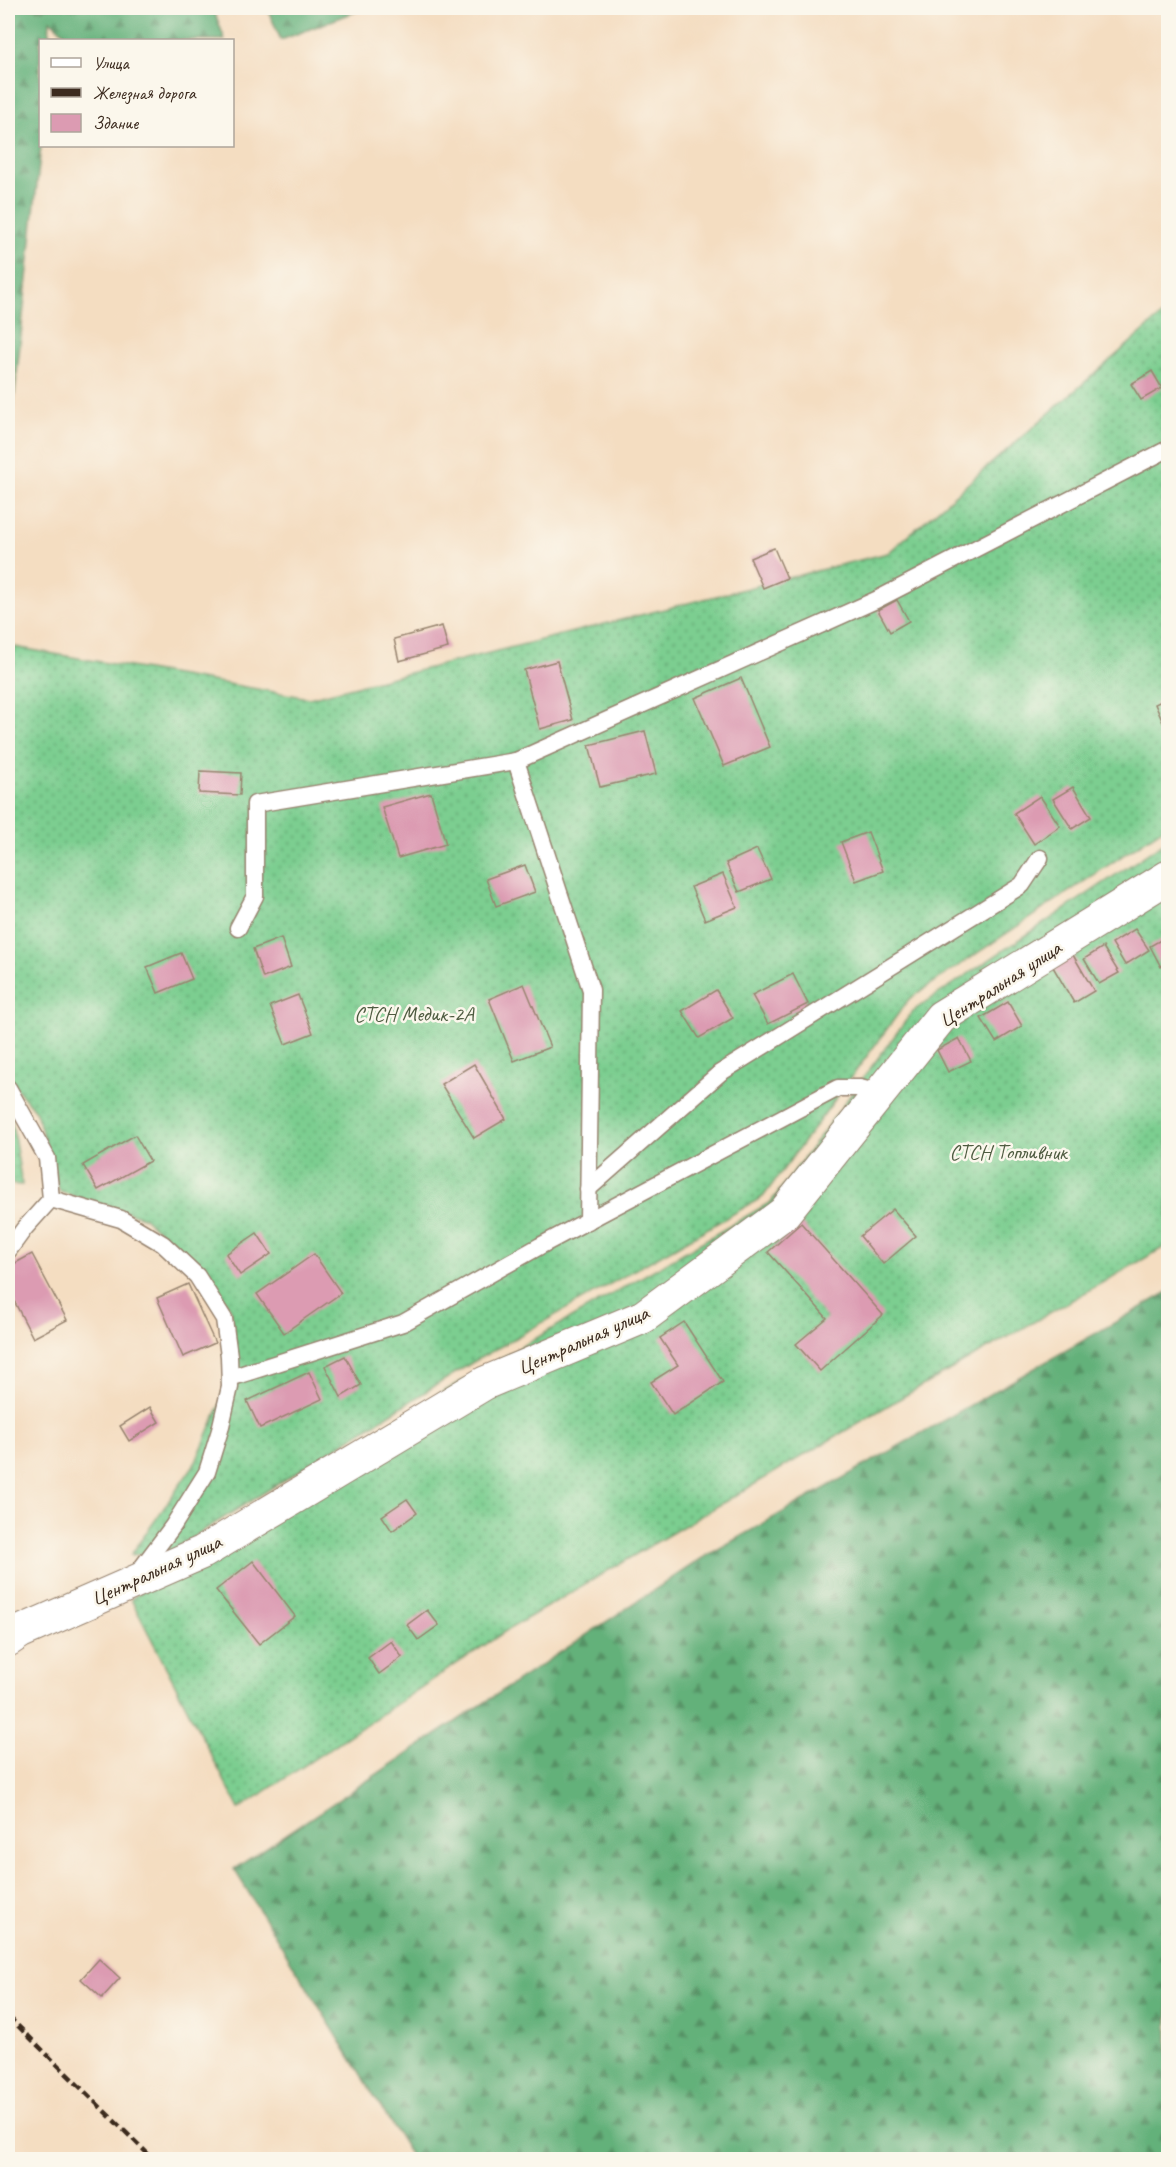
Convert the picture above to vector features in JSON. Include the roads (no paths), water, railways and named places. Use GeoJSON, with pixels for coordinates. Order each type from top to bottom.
{"type":"FeatureCollection","features":[{"type":"Feature","properties":{"kind":"street","name":"Центральная улица"},"geometry":{"type":"LineString","coordinates":[[8,1640],[20,1632],[203,1552],[485,1383],[643,1317],[784,1213],[941,1017],[1168,877]]}},
{"type":"Feature","properties":{"kind":"lane"},"geometry":{"type":"LineString","coordinates":[[238,928],[255,896],[255,804],[516,761],[876,600],[1168,448]]}},
{"type":"Feature","properties":{"kind":"lane"},"geometry":{"type":"LineString","coordinates":[[516,761],[591,990],[588,1221]]}},
{"type":"Feature","properties":{"kind":"lane"},"geometry":{"type":"LineString","coordinates":[[588,1189],[720,1073],[1022,885],[1040,858]]}},
{"type":"Feature","properties":{"kind":"lane"},"geometry":{"type":"LineString","coordinates":[[8,1088],[47,1158],[51,1199],[24,1228],[8,1251]]}},
{"type":"Feature","properties":{"kind":"lane"},"geometry":{"type":"LineString","coordinates":[[230,1378],[403,1323],[588,1221],[838,1088],[860,1088],[880,1094]]}},
{"type":"Feature","properties":{"kind":"lane"},"geometry":{"type":"LineString","coordinates":[[51,1199],[121,1219],[163,1244],[197,1276],[224,1319],[230,1387],[207,1472],[173,1526],[129,1584]]}},
{"type":"Feature","properties":{"kind":"railway"},"geometry":{"type":"LineString","coordinates":[[8,2016],[154,2160]]}},
{"type":"Feature","properties":{"kind":"park label","name":"СТСН Медик-2А"},"geometry":{"type":"Point","coordinates":[414,1014]}},
{"type":"Feature","properties":{"kind":"park label","name":"СТСН Топливник"},"geometry":{"type":"Point","coordinates":[1008,1152]}}]}
